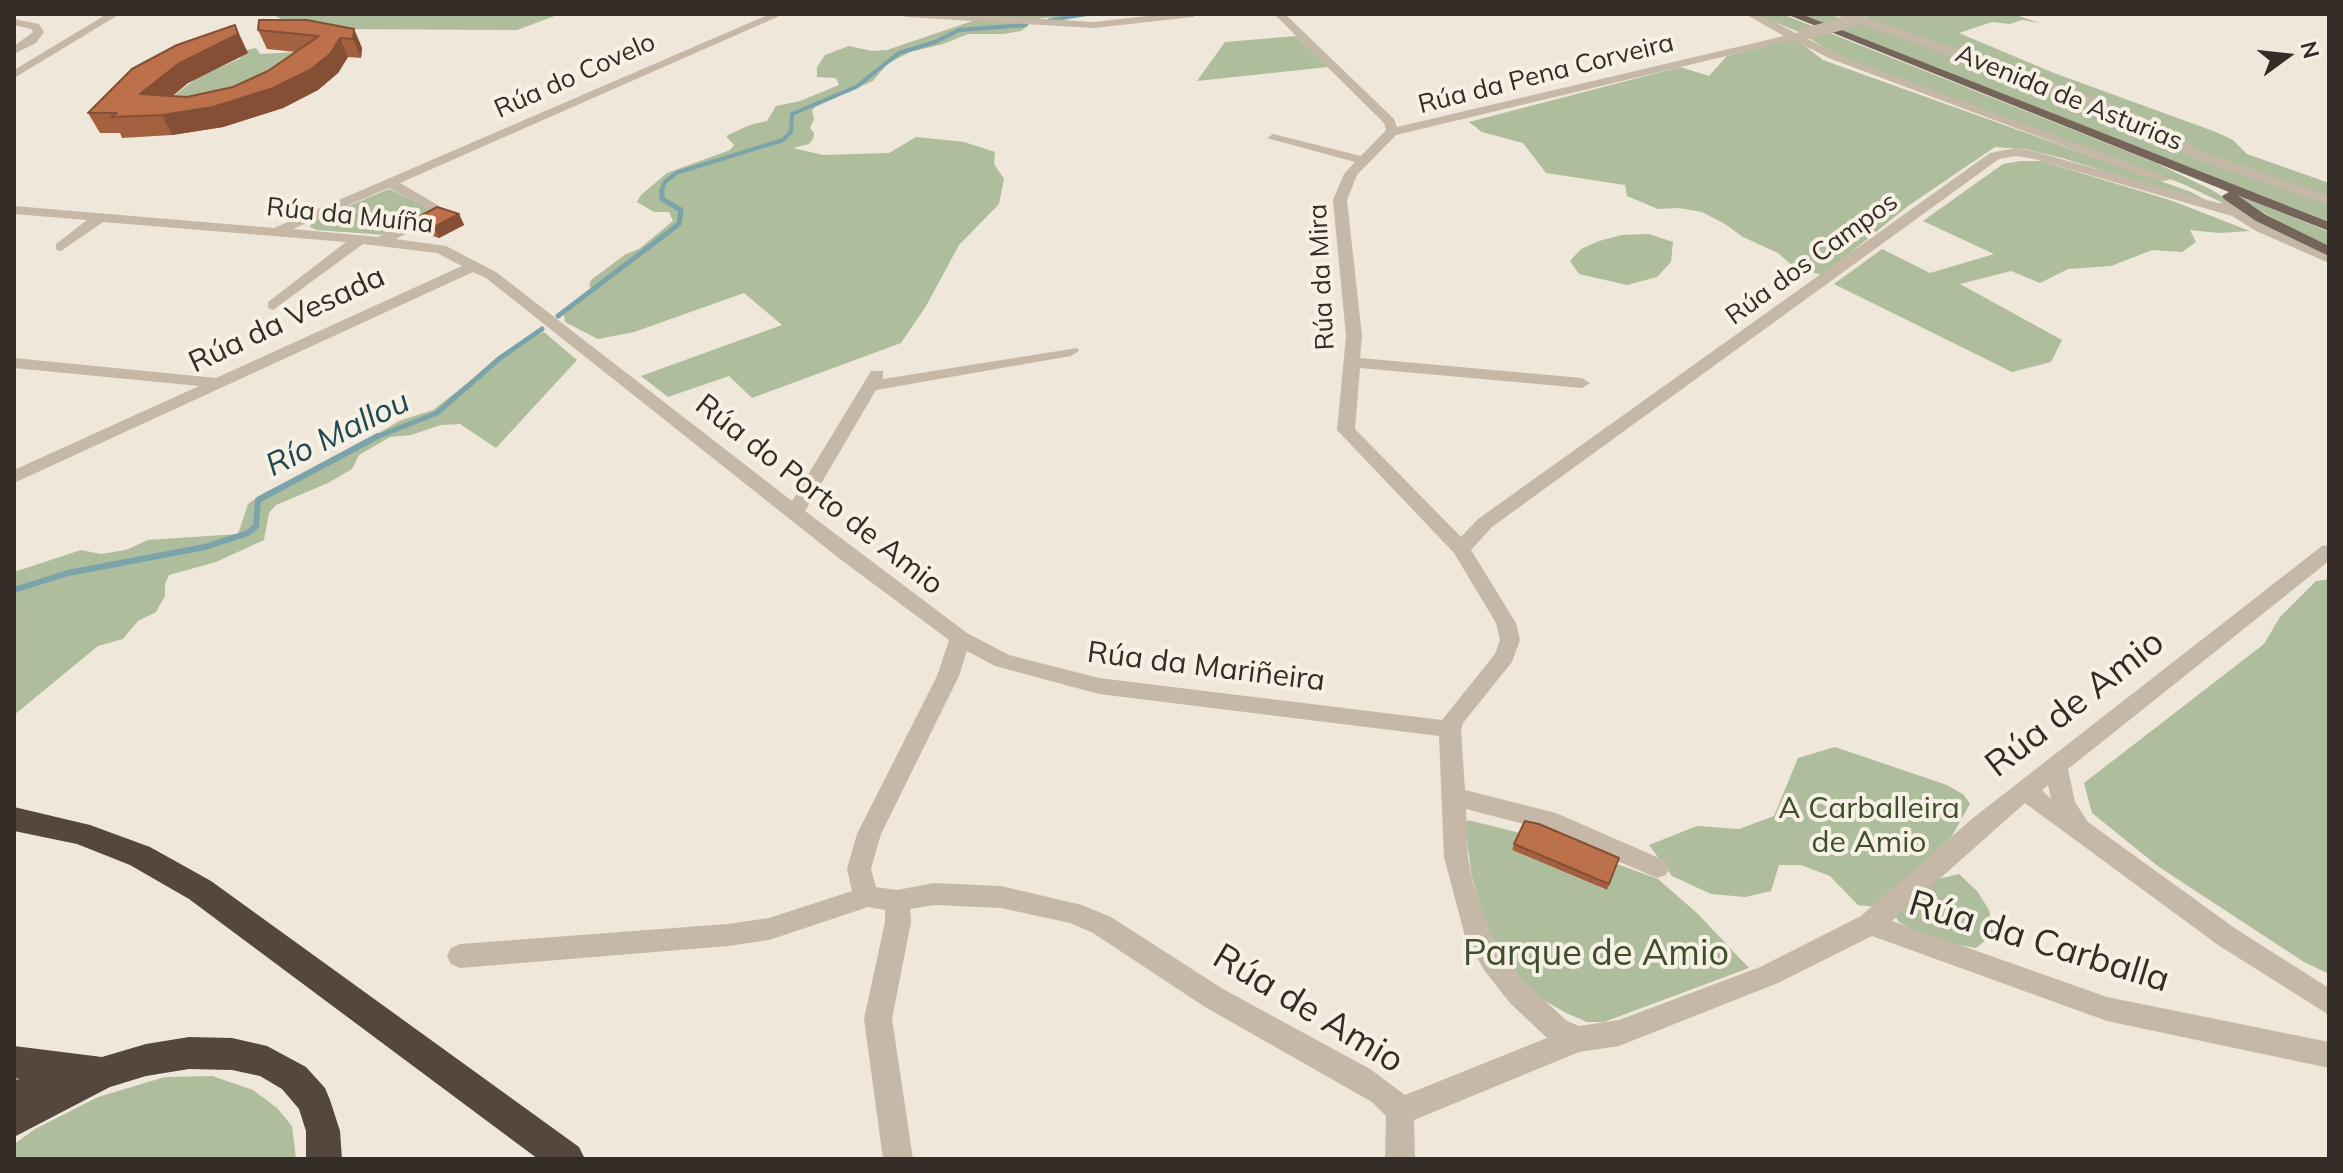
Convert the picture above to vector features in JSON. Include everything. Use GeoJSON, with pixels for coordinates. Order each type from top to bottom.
{"type":"FeatureCollection","features":[{"type":"Feature","properties":{"kind":"highway"},"geometry":{"type":"LineString","coordinates":[[14,819],[80,833],[140,856],[200,890],[567,1159]]}},
{"type":"Feature","properties":{"kind":"highway"},"geometry":{"type":"LineString","coordinates":[[14,1120],[65,1090],[106,1072],[146,1060],[189,1053],[232,1054],[267,1062],[294,1078],[313,1100],[323,1131],[324,1159]]}},
{"type":"Feature","properties":{"kind":"highway"},"geometry":{"type":"LineString","coordinates":[[14,1062],[53,1069],[106,1072]]}},
{"type":"Feature","properties":{"kind":"highway"},"geometry":{"type":"LineString","coordinates":[[14,1096],[65,1090]]}},
{"type":"Feature","properties":{"kind":"main road","name":"Avenida de Asturias"},"geometry":{"type":"LineString","coordinates":[[1791,14],[2263,201],[2329,224]]}},
{"type":"Feature","properties":{"kind":"main road"},"geometry":{"type":"LineString","coordinates":[[2184,170],[2261,218],[2329,252]]}},
{"type":"Feature","properties":{"kind":"street"},"geometry":{"type":"LineString","coordinates":[[14,75],[115,14]]}},
{"type":"Feature","properties":{"kind":"street","name":"Rúa do Covelo"},"geometry":{"type":"LineString","coordinates":[[278,232],[779,14]]}},
{"type":"Feature","properties":{"kind":"street"},"geometry":{"type":"LineString","coordinates":[[906,14],[1094,25],[1193,14]]}},
{"type":"Feature","properties":{"kind":"street"},"geometry":{"type":"LineString","coordinates":[[1279,14],[1390,122],[1392,131]]}},
{"type":"Feature","properties":{"kind":"street"},"geometry":{"type":"LineString","coordinates":[[1750,14],[1801,35],[1835,57],[2192,189],[2261,228],[2329,259]]}},
{"type":"Feature","properties":{"kind":"street"},"geometry":{"type":"LineString","coordinates":[[1836,14],[1854,21],[1871,22],[2126,114],[2198,155],[2329,201]]}},
{"type":"Feature","properties":{"kind":"street","name":"Rúa da Pena Corveira"},"geometry":{"type":"LineString","coordinates":[[1392,131],[1422,127],[1854,21]]}},
{"type":"Feature","properties":{"kind":"street"},"geometry":{"type":"LineString","coordinates":[[14,22],[35,26],[39,32],[32,41],[14,51]]}},
{"type":"Feature","properties":{"kind":"street","name":"Rúa da Mira"},"geometry":{"type":"LineString","coordinates":[[1392,131],[1351,174],[1340,200],[1354,336],[1346,430],[1461,549],[1506,623],[1510,640],[1505,657],[1453,720],[1450,730]]}},
{"type":"Feature","properties":{"kind":"street"},"geometry":{"type":"LineString","coordinates":[[1273,138],[1362,160]]}},
{"type":"Feature","properties":{"kind":"street","name":"Rúa dos Campos"},"geometry":{"type":"LineString","coordinates":[[1461,549],[1485,523],[1995,156],[2016,152],[2036,156],[2233,212]]}},
{"type":"Feature","properties":{"kind":"street"},"geometry":{"type":"LineString","coordinates":[[380,241],[441,211],[391,183]]}},
{"type":"Feature","properties":{"kind":"street","name":"Rúa da Muíña"},"geometry":{"type":"LineString","coordinates":[[14,210],[430,246],[491,275],[644,395]]}},
{"type":"Feature","properties":{"kind":"street"},"geometry":{"type":"LineString","coordinates":[[61,247],[99,218]]}},
{"type":"Feature","properties":{"kind":"street"},"geometry":{"type":"LineString","coordinates":[[273,305],[360,239]]}},
{"type":"Feature","properties":{"kind":"street","name":"Rúa da Vesada"},"geometry":{"type":"LineString","coordinates":[[14,477],[124,426],[185,389],[217,383],[473,266]]}},
{"type":"Feature","properties":{"kind":"street"},"geometry":{"type":"LineString","coordinates":[[795,512],[875,379],[1071,351]]}},
{"type":"Feature","properties":{"kind":"street","name":"Rúa da Mira"},"geometry":{"type":"LineString","coordinates":[[1352,362],[1582,383]]}},
{"type":"Feature","properties":{"kind":"street"},"geometry":{"type":"LineString","coordinates":[[14,363],[185,389]]}},
{"type":"Feature","properties":{"kind":"street","name":"Rúa do Porto de Amio"},"geometry":{"type":"LineString","coordinates":[[644,395],[960,638]]}},
{"type":"Feature","properties":{"kind":"street","name":"Rúa de Amio"},"geometry":{"type":"LineString","coordinates":[[868,896],[897,901],[934,894],[1001,897],[1073,913],[1102,925],[1214,998],[1360,1078],[1382,1092],[1400,1110],[1429,1102],[1452,1089],[1578,1039],[1619,1033],[1769,975],[1870,924],[2002,810],[2329,551]]}},
{"type":"Feature","properties":{"kind":"street"},"geometry":{"type":"LineString","coordinates":[[460,956],[728,935],[769,929],[868,896],[861,884],[859,869],[869,834],[948,676],[960,638]]}},
{"type":"Feature","properties":{"kind":"street","name":"Rúa da Mariñeira"},"geometry":{"type":"LineString","coordinates":[[960,638],[1040,673],[1099,686],[1418,723],[1450,730]]}},
{"type":"Feature","properties":{"kind":"street"},"geometry":{"type":"LineString","coordinates":[[948,676],[989,653]]}},
{"type":"Feature","properties":{"kind":"street"},"geometry":{"type":"LineString","coordinates":[[1450,730],[1461,883],[1478,936],[1493,962],[1519,994],[1557,1030],[1578,1039]]}},
{"type":"Feature","properties":{"kind":"street"},"geometry":{"type":"LineString","coordinates":[[2056,767],[2064,804],[2084,831]]}},
{"type":"Feature","properties":{"kind":"street"},"geometry":{"type":"LineString","coordinates":[[2028,789],[2044,807],[2084,831],[2227,937],[2329,1003]]}},
{"type":"Feature","properties":{"kind":"street"},"geometry":{"type":"LineString","coordinates":[[1454,797],[1548,820],[1657,868]]}},
{"type":"Feature","properties":{"kind":"street"},"geometry":{"type":"LineString","coordinates":[[2002,810],[2028,813],[2084,831]]}},
{"type":"Feature","properties":{"kind":"street"},"geometry":{"type":"LineString","coordinates":[[897,901],[898,922],[878,1019],[898,1159]]}},
{"type":"Feature","properties":{"kind":"street","name":"Rúa da Carballa"},"geometry":{"type":"LineString","coordinates":[[1870,924],[2107,1009],[2329,1055]]}},
{"type":"Feature","properties":{"kind":"street"},"geometry":{"type":"LineString","coordinates":[[1400,1110],[1400,1159]]}},
{"type":"Feature","properties":{"kind":"green space"},"geometry":{"type":"Polygon","coordinates":[[[560,14],[517,30],[329,29],[290,24],[274,15],[560,14]]]}},
{"type":"Feature","properties":{"kind":"green space"},"geometry":{"type":"Polygon","coordinates":[[[993,14],[1092,14],[1043,18],[1034,20],[1021,31],[968,34],[910,52],[887,64],[873,81],[815,107],[810,128],[814,133],[813,139],[809,144],[793,148],[823,155],[889,153],[916,137],[964,142],[995,152],[994,164],[1004,179],[999,204],[959,245],[926,306],[901,343],[752,398],[729,376],[668,397],[641,376],[782,325],[744,293],[634,332],[598,339],[565,322],[564,314],[595,290],[589,286],[591,280],[626,254],[639,249],[673,221],[669,212],[654,212],[637,202],[641,195],[667,173],[730,150],[734,145],[726,136],[767,121],[776,106],[800,101],[839,85],[836,78],[817,77],[817,67],[825,55],[849,46],[872,51],[887,50],[993,14]]]}},
{"type":"Feature","properties":{"kind":"green space"},"geometry":{"type":"Polygon","coordinates":[[[1754,14],[1782,14],[2156,163],[2212,190],[2259,220],[2183,184],[1838,56],[1799,32],[1754,14]]]}},
{"type":"Feature","properties":{"kind":"green space"},"geometry":{"type":"Polygon","coordinates":[[[1800,14],[1829,14],[1845,20],[1868,18],[1846,14],[2026,14],[2019,16],[2039,23],[2022,20],[2010,24],[1992,22],[1959,33],[2054,73],[2216,132],[2233,140],[2247,154],[2329,183],[2329,222],[1800,14]]]}},
{"type":"Feature","properties":{"kind":"green space"},"geometry":{"type":"Polygon","coordinates":[[[1296,36],[1328,67],[1197,81],[1225,42],[1296,36]]]}},
{"type":"Feature","properties":{"kind":"green space"},"geometry":{"type":"Polygon","coordinates":[[[1797,40],[1823,60],[2191,192],[2216,206],[2062,158],[2024,149],[1995,147],[1908,206],[1823,275],[1795,268],[1778,253],[1743,237],[1702,212],[1679,208],[1658,209],[1627,196],[1625,185],[1546,173],[1523,143],[1482,132],[1469,122],[1680,67],[1709,76],[1727,56],[1797,40]]]}},
{"type":"Feature","properties":{"kind":"green space"},"geometry":{"type":"Polygon","coordinates":[[[256,48],[260,54],[296,52],[284,87],[168,100],[197,78],[241,58],[237,52],[256,48]]]}},
{"type":"Feature","properties":{"kind":"green space"},"geometry":{"type":"Polygon","coordinates":[[[2041,161],[2170,200],[2250,231],[2219,233],[2190,230],[2196,242],[2182,252],[2152,250],[2111,266],[2068,269],[2040,283],[2011,271],[1960,284],[2062,340],[2051,362],[2012,372],[1834,284],[1882,249],[1930,273],[1994,254],[1923,221],[2003,164],[2041,161]]]}},
{"type":"Feature","properties":{"kind":"green space"},"geometry":{"type":"Polygon","coordinates":[[[389,189],[432,210],[386,235],[310,227],[313,221],[389,189]]]}},
{"type":"Feature","properties":{"kind":"green space"},"geometry":{"type":"Polygon","coordinates":[[[2229,191],[2329,232],[2329,248],[2298,234],[2229,191]]]}},
{"type":"Feature","properties":{"kind":"green space"},"geometry":{"type":"Polygon","coordinates":[[[1649,234],[1673,242],[1671,262],[1657,277],[1627,285],[1579,274],[1570,261],[1581,249],[1599,241],[1622,235],[1649,234]]]}},
{"type":"Feature","properties":{"kind":"green space"},"geometry":{"type":"Polygon","coordinates":[[[544,332],[577,360],[496,448],[460,424],[441,425],[411,435],[390,437],[359,455],[352,469],[276,505],[269,513],[264,540],[216,562],[169,575],[165,596],[156,612],[138,621],[123,639],[98,646],[14,715],[14,572],[81,550],[101,554],[126,550],[148,540],[238,534],[248,504],[264,493],[347,452],[399,421],[433,410],[519,343],[544,332]]]}},
{"type":"Feature","properties":{"kind":"green space"},"geometry":{"type":"Polygon","coordinates":[[[2329,579],[2329,974],[2304,962],[2159,867],[2092,813],[2084,783],[2264,644],[2280,617],[2316,581],[2329,579]]]}},
{"type":"Feature","properties":{"kind":"green space","name":"A Carballeira de Amio"},"geometry":{"type":"Polygon","coordinates":[[[1835,747],[1947,785],[1964,795],[1970,804],[1952,836],[1877,907],[1858,905],[1830,876],[1801,865],[1779,865],[1771,891],[1745,897],[1711,894],[1672,876],[1649,845],[1697,826],[1739,829],[1774,816],[1798,758],[1835,747]]]}},
{"type":"Feature","properties":{"kind":"green space","name":"Parque de Amio"},"geometry":{"type":"Polygon","coordinates":[[[1468,820],[1520,833],[1512,850],[1606,890],[1617,864],[1658,879],[1698,914],[1749,968],[1604,1022],[1587,1022],[1566,1013],[1542,999],[1518,977],[1500,952],[1484,920],[1472,877],[1465,825],[1468,820]]]}},
{"type":"Feature","properties":{"kind":"green space"},"geometry":{"type":"Polygon","coordinates":[[[1959,874],[1977,891],[1989,910],[1993,934],[1976,948],[1938,941],[1900,923],[1895,916],[1934,880],[1959,874]]]}},
{"type":"Feature","properties":{"kind":"green space"},"geometry":{"type":"Polygon","coordinates":[[[212,1076],[253,1090],[277,1108],[292,1126],[296,1159],[14,1159],[14,1144],[35,1129],[98,1097],[165,1077],[212,1076]]]}},
{"type":"Feature","properties":{"kind":"building"},"geometry":{"type":"Polygon","coordinates":[[[259,20],[307,20],[354,29],[353,39],[340,38],[330,54],[310,70],[273,88],[213,107],[162,115],[111,117],[117,113],[88,113],[132,69],[177,45],[235,25],[238,34],[178,64],[140,94],[187,97],[233,87],[268,71],[319,36],[258,30],[259,20]]]}},
{"type":"Feature","properties":{"kind":"building"},"geometry":{"type":"Polygon","coordinates":[[[437,207],[459,214],[434,227],[413,220],[437,207]]]}},
{"type":"Feature","properties":{"kind":"building"},"geometry":{"type":"Polygon","coordinates":[[[1525,821],[1619,858],[1609,884],[1514,844],[1525,821]]]}},
{"type":"Feature","properties":{"kind":"waterway","name":"Río Mallou"},"geometry":{"type":"LineString","coordinates":[[1050,20],[1087,14]]}},
{"type":"Feature","properties":{"kind":"waterway","name":"Río Mallou"},"geometry":{"type":"LineString","coordinates":[[661,191],[665,182],[676,173],[783,140],[791,132],[792,114],[856,87],[899,53],[935,42],[959,30],[1026,25]]}},
{"type":"Feature","properties":{"kind":"waterway","name":"Río Mallou"},"geometry":{"type":"LineString","coordinates":[[558,316],[679,224],[681,210],[662,199],[662,189]]}},
{"type":"Feature","properties":{"kind":"waterway","name":"Río Mallou"},"geometry":{"type":"LineString","coordinates":[[375,438],[437,413],[500,358],[542,329]]}},
{"type":"Feature","properties":{"kind":"waterway","name":"Río Mallou"},"geometry":{"type":"LineString","coordinates":[[14,590],[68,573],[205,547],[248,533],[256,526],[258,500],[375,438]]}}]}
